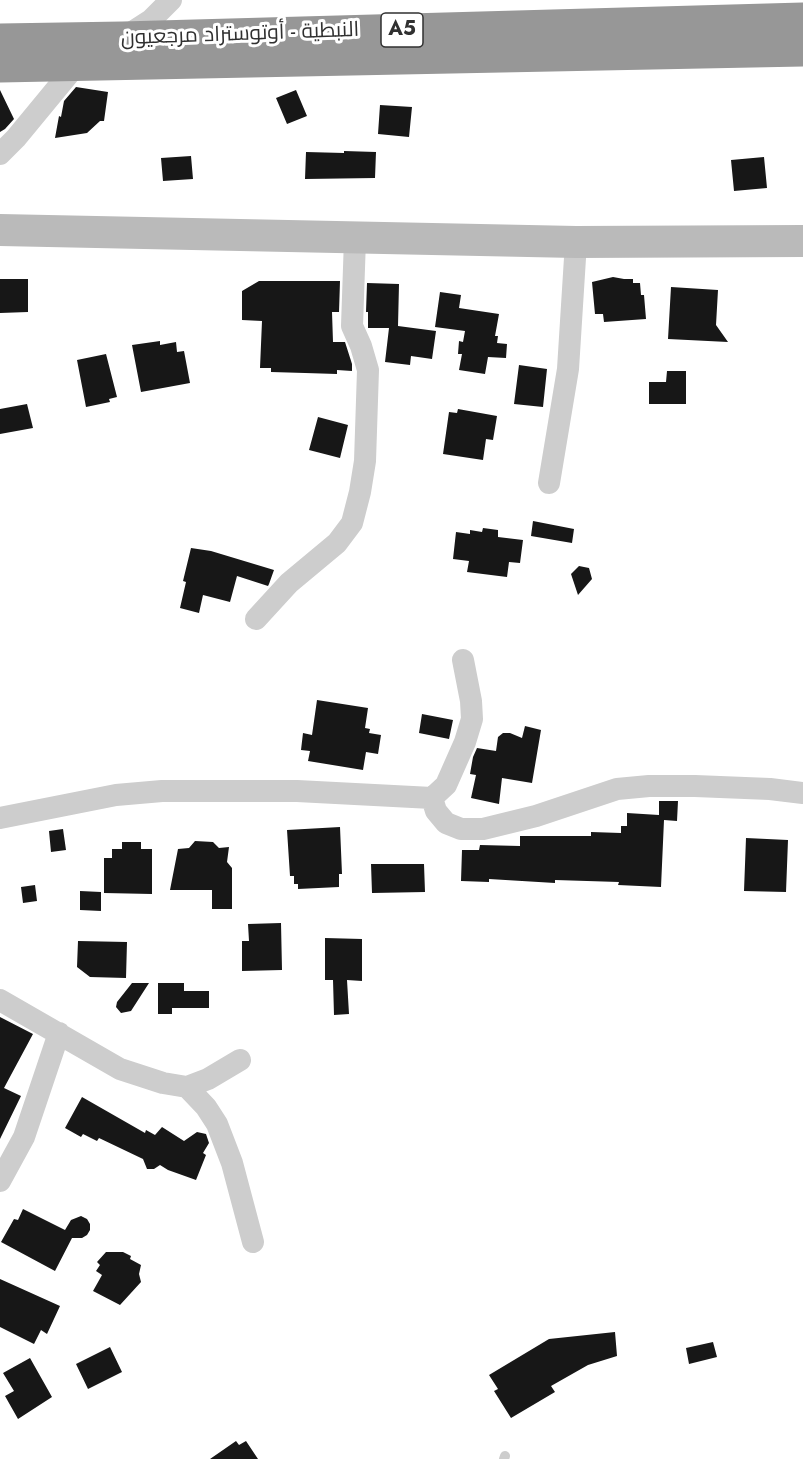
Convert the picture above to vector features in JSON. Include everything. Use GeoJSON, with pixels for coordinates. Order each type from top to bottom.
{"type":"FeatureCollection","features":[{"type":"Feature","properties":{"kind":"highway","name":"النبطية - أوتوستراد مرجعيون"},"geometry":{"type":"LineString","coordinates":[[0,40],[803,19]]}},
{"type":"Feature","properties":{"kind":"highway","name":"النبطية - أوتوستراد مرجعيون"},"geometry":{"type":"LineString","coordinates":[[0,66],[803,50]]}},
{"type":"Feature","properties":{"kind":"street"},"geometry":{"type":"LineString","coordinates":[[123,38],[151,20],[171,0]]}},
{"type":"Feature","properties":{"kind":"street"},"geometry":{"type":"LineString","coordinates":[[0,154],[77,64]]}},
{"type":"Feature","properties":{"kind":"street"},"geometry":{"type":"LineString","coordinates":[[0,230],[576,242],[803,241]]}},
{"type":"Feature","properties":{"kind":"street"},"geometry":{"type":"LineString","coordinates":[[256,619],[289,583],[337,543],[352,524],[365,461],[368,370],[352,326],[355,238]]}},
{"type":"Feature","properties":{"kind":"street"},"geometry":{"type":"LineString","coordinates":[[549,483],[568,369],[576,242]]}},
{"type":"Feature","properties":{"kind":"street"},"geometry":{"type":"LineString","coordinates":[[0,819],[116,795],[162,791],[297,791],[432,798],[446,785],[472,719],[463,660]]}},
{"type":"Feature","properties":{"kind":"street"},"geometry":{"type":"LineString","coordinates":[[432,798],[436,811],[446,823],[461,829],[483,829],[536,816],[617,789],[650,786],[770,789],[803,793]]}},
{"type":"Feature","properties":{"kind":"street"},"geometry":{"type":"LineString","coordinates":[[0,1000],[120,1069],[163,1083],[187,1087],[208,1079],[240,1060]]}},
{"type":"Feature","properties":{"kind":"street"},"geometry":{"type":"LineString","coordinates":[[0,1181],[24,1137],[59,1033]]}},
{"type":"Feature","properties":{"kind":"street"},"geometry":{"type":"LineString","coordinates":[[187,1087],[206,1107],[217,1124],[232,1162],[253,1242]]}},
{"type":"Feature","properties":{"kind":"building"},"geometry":{"type":"Polygon","coordinates":[[[76,87],[108,92],[104,121],[100,121],[87,133],[55,138],[64,101],[76,87]]]}},
{"type":"Feature","properties":{"kind":"building"},"geometry":{"type":"Polygon","coordinates":[[[0,90],[14,119],[0,132],[0,90]]]}},
{"type":"Feature","properties":{"kind":"building"},"geometry":{"type":"Polygon","coordinates":[[[296,90],[307,116],[287,124],[276,98],[296,90]]]}},
{"type":"Feature","properties":{"kind":"building"},"geometry":{"type":"Polygon","coordinates":[[[380,105],[412,107],[409,137],[378,134],[380,105]]]}},
{"type":"Feature","properties":{"kind":"building"},"geometry":{"type":"Polygon","coordinates":[[[344,151],[376,152],[375,178],[305,179],[306,152],[344,153],[344,151]]]}},
{"type":"Feature","properties":{"kind":"building"},"geometry":{"type":"Polygon","coordinates":[[[191,156],[193,179],[163,181],[161,158],[191,156]]]}},
{"type":"Feature","properties":{"kind":"building"},"geometry":{"type":"Polygon","coordinates":[[[764,157],[767,188],[734,191],[731,160],[764,157]]]}},
{"type":"Feature","properties":{"kind":"building"},"geometry":{"type":"Polygon","coordinates":[[[613,277],[633,279],[633,283],[640,283],[641,295],[644,295],[646,319],[604,322],[603,314],[595,314],[592,282],[613,277]]]}},
{"type":"Feature","properties":{"kind":"building"},"geometry":{"type":"Polygon","coordinates":[[[0,279],[28,279],[28,312],[0,313],[0,279]]]}},
{"type":"Feature","properties":{"kind":"building"},"geometry":{"type":"Polygon","coordinates":[[[259,281],[340,281],[339,312],[332,312],[333,342],[345,342],[352,371],[337,370],[337,374],[271,372],[271,368],[260,368],[262,321],[242,320],[242,291],[259,281]]]}},
{"type":"Feature","properties":{"kind":"building"},"geometry":{"type":"Polygon","coordinates":[[[367,283],[399,284],[398,326],[436,331],[432,359],[411,356],[410,365],[385,362],[389,328],[368,328],[367,283]]]}},
{"type":"Feature","properties":{"kind":"building"},"geometry":{"type":"Polygon","coordinates":[[[671,287],[718,290],[716,325],[728,342],[668,339],[671,287]]]}},
{"type":"Feature","properties":{"kind":"building"},"geometry":{"type":"Polygon","coordinates":[[[440,292],[461,295],[459,308],[499,314],[495,336],[498,336],[497,343],[507,344],[506,358],[488,357],[485,374],[459,370],[462,354],[458,354],[459,341],[463,342],[465,331],[435,327],[440,292]]]}},
{"type":"Feature","properties":{"kind":"building"},"geometry":{"type":"Polygon","coordinates":[[[160,341],[160,345],[176,342],[177,352],[184,351],[190,383],[141,392],[132,345],[160,341]]]}},
{"type":"Feature","properties":{"kind":"building"},"geometry":{"type":"Polygon","coordinates":[[[106,354],[117,397],[109,399],[110,402],[86,407],[77,360],[106,354]]]}},
{"type":"Feature","properties":{"kind":"building"},"geometry":{"type":"Polygon","coordinates":[[[519,365],[547,369],[543,407],[514,404],[519,365]]]}},
{"type":"Feature","properties":{"kind":"building"},"geometry":{"type":"Polygon","coordinates":[[[667,371],[686,371],[686,404],[649,404],[649,382],[666,382],[667,371]]]}},
{"type":"Feature","properties":{"kind":"building"},"geometry":{"type":"Polygon","coordinates":[[[27,404],[33,428],[0,434],[0,409],[27,404]]]}},
{"type":"Feature","properties":{"kind":"building"},"geometry":{"type":"Polygon","coordinates":[[[458,409],[497,416],[493,440],[486,439],[483,460],[443,454],[449,412],[457,413],[458,409]]]}},
{"type":"Feature","properties":{"kind":"building"},"geometry":{"type":"Polygon","coordinates":[[[318,417],[348,425],[340,458],[309,450],[318,417]]]}},
{"type":"Feature","properties":{"kind":"building"},"geometry":{"type":"Polygon","coordinates":[[[533,521],[574,529],[572,543],[531,536],[533,521]]]}},
{"type":"Feature","properties":{"kind":"building"},"geometry":{"type":"Polygon","coordinates":[[[483,528],[498,530],[498,537],[523,540],[520,563],[509,562],[507,577],[467,572],[469,561],[453,559],[456,532],[470,534],[470,530],[482,532],[483,528]]]}},
{"type":"Feature","properties":{"kind":"building"},"geometry":{"type":"Polygon","coordinates":[[[191,548],[211,551],[274,570],[269,584],[268,586],[237,576],[230,602],[203,595],[199,613],[180,608],[186,582],[183,581],[191,548]]]}},
{"type":"Feature","properties":{"kind":"building"},"geometry":{"type":"Polygon","coordinates":[[[579,566],[589,568],[592,579],[578,595],[571,574],[579,566]]]}},
{"type":"Feature","properties":{"kind":"building"},"geometry":{"type":"Polygon","coordinates":[[[317,700],[368,708],[365,728],[370,729],[369,733],[381,735],[378,754],[366,752],[363,770],[308,761],[310,751],[301,750],[303,733],[312,735],[317,700]]]}},
{"type":"Feature","properties":{"kind":"building"},"geometry":{"type":"Polygon","coordinates":[[[422,714],[453,720],[449,739],[419,733],[422,714]]]}},
{"type":"Feature","properties":{"kind":"building"},"geometry":{"type":"Polygon","coordinates":[[[525,726],[541,730],[532,783],[502,778],[499,804],[471,798],[476,775],[470,774],[477,748],[496,751],[498,737],[503,733],[510,733],[522,738],[525,726]]]}},
{"type":"Feature","properties":{"kind":"building"},"geometry":{"type":"Polygon","coordinates":[[[659,801],[678,801],[677,821],[664,820],[661,887],[618,885],[619,882],[555,880],[555,883],[489,879],[489,882],[461,881],[462,850],[479,850],[480,845],[520,846],[520,836],[591,836],[591,832],[621,833],[621,826],[627,826],[627,813],[659,815],[659,801]]]}},
{"type":"Feature","properties":{"kind":"building"},"geometry":{"type":"Polygon","coordinates":[[[340,827],[342,874],[339,874],[339,887],[298,889],[298,884],[294,884],[294,876],[290,876],[287,830],[340,827]]]}},
{"type":"Feature","properties":{"kind":"building"},"geometry":{"type":"Polygon","coordinates":[[[63,829],[66,850],[51,852],[49,831],[63,829]]]}},
{"type":"Feature","properties":{"kind":"building"},"geometry":{"type":"Polygon","coordinates":[[[746,838],[788,840],[786,892],[744,891],[746,838]]]}},
{"type":"Feature","properties":{"kind":"building"},"geometry":{"type":"Polygon","coordinates":[[[195,841],[213,842],[219,848],[229,847],[227,862],[232,868],[232,909],[212,909],[212,890],[170,890],[178,849],[189,848],[195,841]]]}},
{"type":"Feature","properties":{"kind":"building"},"geometry":{"type":"Polygon","coordinates":[[[122,842],[141,842],[141,849],[152,849],[152,894],[104,893],[104,858],[112,858],[112,849],[122,849],[122,842]]]}},
{"type":"Feature","properties":{"kind":"building"},"geometry":{"type":"Polygon","coordinates":[[[371,864],[424,864],[425,892],[372,893],[371,864]]]}},
{"type":"Feature","properties":{"kind":"building"},"geometry":{"type":"Polygon","coordinates":[[[35,885],[37,901],[23,903],[21,887],[35,885]]]}},
{"type":"Feature","properties":{"kind":"building"},"geometry":{"type":"Polygon","coordinates":[[[80,891],[101,892],[101,911],[80,910],[80,891]]]}},
{"type":"Feature","properties":{"kind":"building"},"geometry":{"type":"Polygon","coordinates":[[[281,923],[282,970],[242,971],[242,941],[249,941],[248,924],[281,923]]]}},
{"type":"Feature","properties":{"kind":"building"},"geometry":{"type":"Polygon","coordinates":[[[325,938],[362,939],[362,981],[347,980],[349,1014],[334,1015],[333,980],[325,980],[325,938]]]}},
{"type":"Feature","properties":{"kind":"building"},"geometry":{"type":"Polygon","coordinates":[[[78,941],[127,942],[126,978],[90,977],[77,967],[78,941]]]}},
{"type":"Feature","properties":{"kind":"building"},"geometry":{"type":"Polygon","coordinates":[[[132,983],[149,983],[131,1011],[121,1013],[116,1007],[117,1002],[132,983]]]}},
{"type":"Feature","properties":{"kind":"building"},"geometry":{"type":"Polygon","coordinates":[[[158,983],[184,983],[184,991],[209,991],[209,1008],[172,1008],[172,1014],[158,1014],[158,983]]]}},
{"type":"Feature","properties":{"kind":"building"},"geometry":{"type":"Polygon","coordinates":[[[0,1017],[33,1034],[4,1088],[21,1096],[0,1139],[0,1017]]]}},
{"type":"Feature","properties":{"kind":"building"},"geometry":{"type":"Polygon","coordinates":[[[82,1097],[145,1133],[146,1130],[155,1135],[162,1127],[184,1141],[197,1132],[206,1134],[209,1143],[203,1153],[206,1155],[196,1180],[160,1165],[154,1169],[147,1169],[143,1159],[99,1138],[97,1141],[83,1134],[81,1137],[65,1128],[82,1097]]]}},
{"type":"Feature","properties":{"kind":"building"},"geometry":{"type":"Polygon","coordinates":[[[23,1209],[65,1230],[71,1220],[81,1216],[87,1219],[90,1230],[82,1238],[72,1238],[55,1271],[1,1242],[14,1219],[18,1220],[23,1209]]]}},
{"type":"Feature","properties":{"kind":"building"},"geometry":{"type":"Polygon","coordinates":[[[106,1252],[123,1252],[141,1265],[139,1274],[141,1282],[120,1305],[93,1291],[102,1275],[96,1271],[100,1265],[97,1262],[106,1252]]]}},
{"type":"Feature","properties":{"kind":"building"},"geometry":{"type":"Polygon","coordinates":[[[0,1279],[60,1306],[47,1334],[41,1330],[34,1344],[0,1327],[0,1279]]]}},
{"type":"Feature","properties":{"kind":"building"},"geometry":{"type":"Polygon","coordinates":[[[615,1332],[617,1356],[588,1365],[551,1386],[555,1392],[511,1418],[494,1391],[498,1389],[489,1375],[549,1339],[615,1332]]]}},
{"type":"Feature","properties":{"kind":"building"},"geometry":{"type":"Polygon","coordinates":[[[713,1342],[717,1357],[689,1364],[686,1348],[713,1342]]]}},
{"type":"Feature","properties":{"kind":"building"},"geometry":{"type":"Polygon","coordinates":[[[110,1347],[122,1372],[88,1389],[76,1364],[110,1347]]]}},
{"type":"Feature","properties":{"kind":"building"},"geometry":{"type":"Polygon","coordinates":[[[30,1358],[52,1397],[18,1419],[5,1396],[14,1391],[3,1373],[30,1358]]]}},
{"type":"Feature","properties":{"kind":"building"},"geometry":{"type":"Polygon","coordinates":[[[236,1441],[239,1445],[246,1441],[258,1459],[210,1459],[236,1441]]]}}]}
